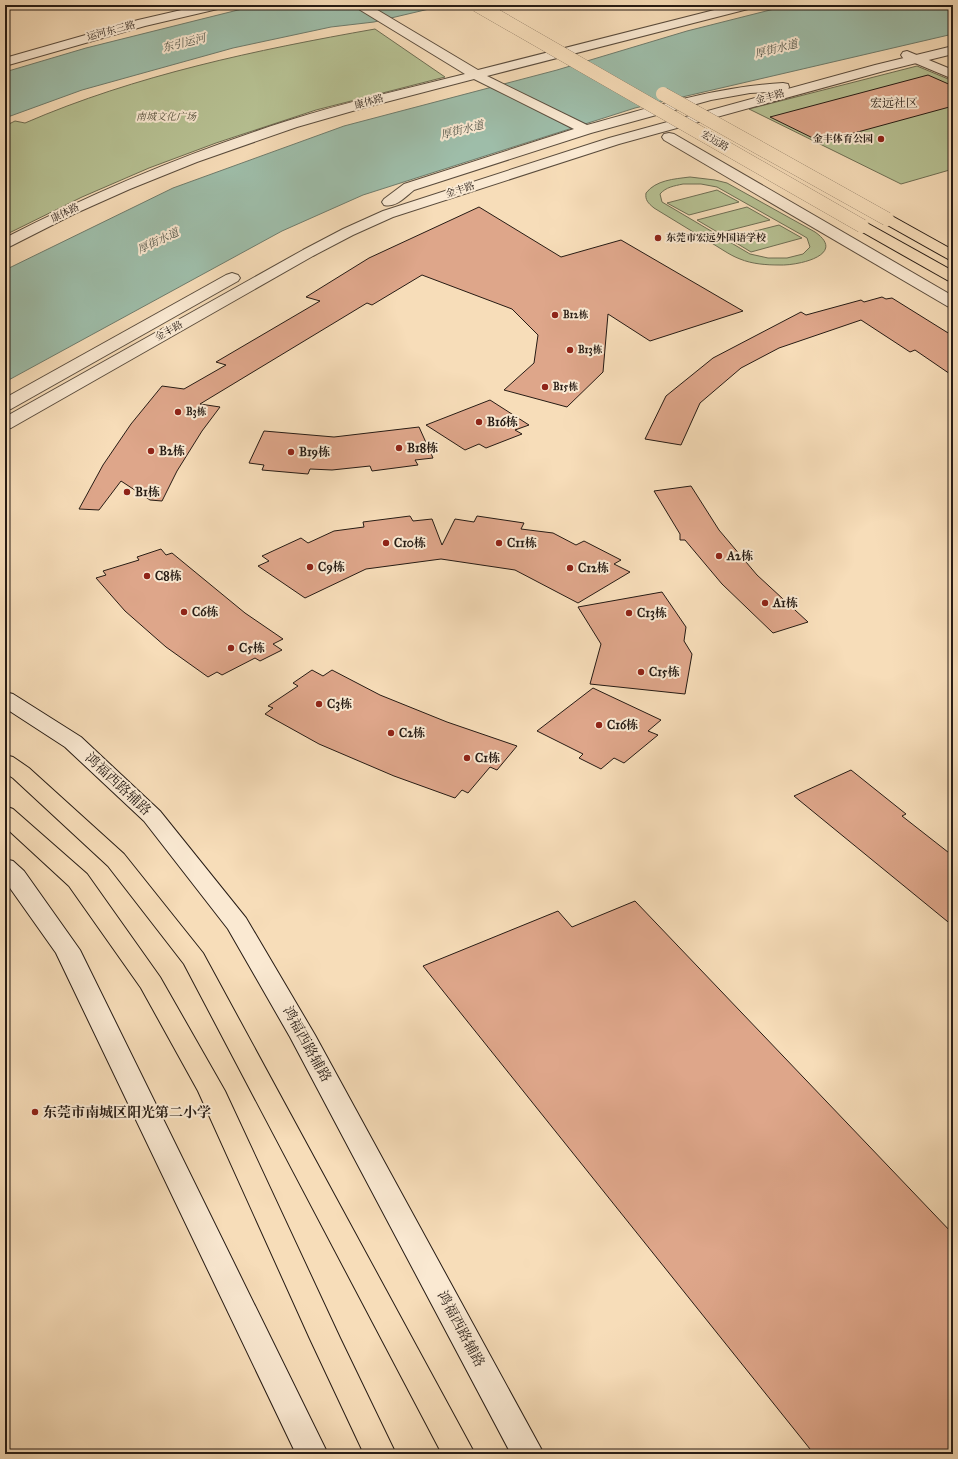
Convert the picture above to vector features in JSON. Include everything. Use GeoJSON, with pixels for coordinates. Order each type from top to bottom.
{"type":"FeatureCollection","features":[{"type":"Feature","properties":{"kind":"main road","name":"宏远路"},"geometry":{"type":"LineString","coordinates":[[477,5],[862,226],[953,276]]}},
{"type":"Feature","properties":{"kind":"main road"},"geometry":{"type":"LineString","coordinates":[[567,41],[595,56]]}},
{"type":"Feature","properties":{"kind":"main road","name":"宏远路"},"geometry":{"type":"LineString","coordinates":[[650,87],[953,256]]}},
{"type":"Feature","properties":{"kind":"main road"},"geometry":{"type":"LineString","coordinates":[[5,762],[21,774],[116,860],[194,959],[460,1454]]}},
{"type":"Feature","properties":{"kind":"main road"},"geometry":{"type":"LineString","coordinates":[[5,814],[78,880],[151,983],[211,1091],[325,1339],[380,1454]]}},
{"type":"Feature","properties":{"kind":"street","name":"运河东三路"},"geometry":{"type":"LineString","coordinates":[[5,53],[63,36],[189,5]]}},
{"type":"Feature","properties":{"kind":"street","name":"运河东三路"},"geometry":{"type":"LineString","coordinates":[[5,62],[142,23],[218,5]]}},
{"type":"Feature","properties":{"kind":"street"},"geometry":{"type":"LineString","coordinates":[[361,5],[488,82],[586,130]]}},
{"type":"Feature","properties":{"kind":"street","name":"康体路"},"geometry":{"type":"LineString","coordinates":[[5,244],[92,200],[158,172],[225,147],[324,114],[748,5]]}},
{"type":"Feature","properties":{"kind":"street","name":"金丰路"},"geometry":{"type":"LineString","coordinates":[[5,424],[308,253],[348,232],[388,214],[614,141],[912,57],[953,43]]}},
{"type":"Feature","properties":{"kind":"street","name":"金丰路"},"geometry":{"type":"LineString","coordinates":[[332,225],[389,202],[499,166],[709,106],[912,57],[953,50]]}},
{"type":"Feature","properties":{"kind":"street"},"geometry":{"type":"LineString","coordinates":[[912,57],[953,75]]}},
{"type":"Feature","properties":{"kind":"street"},"geometry":{"type":"LineString","coordinates":[[389,202],[409,187],[586,130],[710,96],[750,89],[783,87]]}},
{"type":"Feature","properties":{"kind":"street"},"geometry":{"type":"LineString","coordinates":[[669,137],[953,303]]}},
{"type":"Feature","properties":{"kind":"street","name":"金丰路"},"geometry":{"type":"LineString","coordinates":[[5,405],[245,271]]}},
{"type":"Feature","properties":{"kind":"street","name":"鸿福西路辅路"},"geometry":{"type":"LineString","coordinates":[[5,699],[73,742],[152,816],[237,924],[302,1034],[528,1454]]}},
{"type":"Feature","properties":{"kind":"street"},"geometry":{"type":"LineString","coordinates":[[5,867],[15,877],[67,950],[312,1454]]}},
{"type":"Feature","properties":{"kind":"green space","name":"南城文化广场"},"geometry":{"type":"Polygon","coordinates":[[[375,29],[445,77],[316,110],[216,143],[149,168],[82,197],[5,235],[5,126],[15,121],[25,123],[110,91],[197,66],[241,55],[375,29]]]}},
{"type":"Feature","properties":{"kind":"green space","name":"金丰体育公园"},"geometry":{"type":"Polygon","coordinates":[[[917,66],[953,81],[953,169],[901,184],[749,109],[917,66]]]}},
{"type":"Feature","properties":{"kind":"green space"},"geometry":{"type":"Polygon","coordinates":[[[690,177],[727,183],[815,232],[824,240],[826,247],[823,253],[816,258],[797,264],[769,265],[745,261],[732,255],[654,208],[647,201],[646,193],[655,185],[666,181],[690,177]],[[683,184],[668,188],[660,194],[662,202],[750,254],[768,258],[787,258],[803,254],[810,247],[807,238],[802,235],[717,187],[701,184],[683,184]]]}},
{"type":"Feature","properties":{"kind":"green space"},"geometry":{"type":"Polygon","coordinates":[[[717,190],[739,202],[689,215],[667,203],[717,190]]]}},
{"type":"Feature","properties":{"kind":"green space"},"geometry":{"type":"Polygon","coordinates":[[[747,207],[770,220],[719,233],[697,220],[747,207]]]}},
{"type":"Feature","properties":{"kind":"green space"},"geometry":{"type":"Polygon","coordinates":[[[779,225],[802,238],[751,252],[728,238],[779,225]]]}},
{"type":"Feature","properties":{"kind":"water","name":"东引运河"},"geometry":{"type":"Polygon","coordinates":[[[258,5],[446,5],[374,22],[331,27],[233,48],[82,90],[5,118],[5,72],[86,48],[258,5]]]}},
{"type":"Feature","properties":{"kind":"water","name":"厚街水道"},"geometry":{"type":"Polygon","coordinates":[[[790,5],[953,5],[953,34],[635,108],[363,195],[282,231],[5,382],[5,270],[173,188],[344,126],[557,70],[687,31],[790,5]]]}},
{"type":"Feature","properties":{"kind":"building"},"geometry":{"type":"Polygon","coordinates":[[[928,75],[953,86],[953,106],[821,142],[770,117],[928,75]]]}},
{"type":"Feature","properties":{"kind":"building"},"geometry":{"type":"Polygon","coordinates":[[[479,207],[561,257],[621,240],[743,311],[650,341],[608,314],[603,372],[567,407],[504,390],[534,363],[538,335],[512,309],[422,275],[372,305],[367,303],[200,404],[220,407],[202,431],[177,471],[162,501],[150,500],[121,481],[99,510],[79,509],[103,465],[131,424],[162,386],[184,389],[226,365],[216,362],[320,301],[306,297],[369,258],[479,207]]]}},
{"type":"Feature","properties":{"kind":"building"},"geometry":{"type":"Polygon","coordinates":[[[882,297],[886,299],[892,298],[953,336],[953,376],[915,350],[910,352],[861,320],[779,348],[741,368],[700,403],[681,445],[645,439],[666,396],[713,358],[801,312],[806,315],[861,300],[864,302],[882,297]]]}},
{"type":"Feature","properties":{"kind":"building","name":"B16栋"},"geometry":{"type":"Polygon","coordinates":[[[490,400],[529,425],[515,430],[522,434],[486,448],[479,444],[465,450],[426,425],[490,400]]]}},
{"type":"Feature","properties":{"kind":"building"},"geometry":{"type":"Polygon","coordinates":[[[419,427],[433,458],[415,460],[418,465],[372,471],[370,466],[332,470],[310,469],[308,474],[262,470],[264,465],[249,463],[264,431],[334,437],[419,427]]]}},
{"type":"Feature","properties":{"kind":"building"},"geometry":{"type":"Polygon","coordinates":[[[691,486],[719,530],[757,575],[808,622],[773,633],[722,584],[685,540],[680,540],[680,534],[654,491],[691,486]]]}},
{"type":"Feature","properties":{"kind":"building"},"geometry":{"type":"Polygon","coordinates":[[[410,516],[413,521],[432,519],[442,545],[455,519],[474,522],[477,516],[524,523],[521,529],[553,533],[576,545],[584,541],[621,560],[614,564],[630,572],[578,603],[515,570],[441,559],[366,569],[305,598],[258,566],[269,561],[262,556],[301,538],[308,543],[334,531],[364,527],[363,522],[410,516]]]}},
{"type":"Feature","properties":{"kind":"building"},"geometry":{"type":"Polygon","coordinates":[[[161,549],[166,555],[172,553],[245,613],[283,639],[273,644],[282,650],[260,661],[255,658],[222,675],[217,672],[208,677],[166,647],[125,611],[96,578],[106,575],[103,571],[139,560],[137,557],[161,549]]]}},
{"type":"Feature","properties":{"kind":"building"},"geometry":{"type":"Polygon","coordinates":[[[662,592],[686,627],[684,641],[692,654],[685,694],[590,684],[601,644],[578,607],[662,592]]]}},
{"type":"Feature","properties":{"kind":"building"},"geometry":{"type":"Polygon","coordinates":[[[312,670],[323,676],[332,670],[380,695],[447,722],[517,746],[497,770],[490,767],[468,793],[462,790],[455,798],[394,776],[319,744],[265,714],[273,708],[268,706],[298,686],[293,683],[312,670]]]}},
{"type":"Feature","properties":{"kind":"building","name":"C16栋"},"geometry":{"type":"Polygon","coordinates":[[[593,688],[661,720],[648,731],[658,735],[624,763],[614,758],[601,769],[579,758],[583,754],[537,731],[593,688]]]}},
{"type":"Feature","properties":{"kind":"building"},"geometry":{"type":"Polygon","coordinates":[[[851,770],[906,814],[902,816],[953,856],[953,926],[794,796],[851,770]]]}},
{"type":"Feature","properties":{"kind":"building"},"geometry":{"type":"Polygon","coordinates":[[[635,901],[953,1234],[953,1454],[814,1454],[423,966],[558,911],[572,927],[635,901]]]}},
{"type":"Feature","properties":{"kind":"place","name":"金丰体育公园"},"geometry":{"type":"Point","coordinates":[881,139]}},
{"type":"Feature","properties":{"kind":"place","name":"东莞市宏远外国语学校"},"geometry":{"type":"Point","coordinates":[658,238]}},
{"type":"Feature","properties":{"kind":"place","name":"B12栋"},"geometry":{"type":"Point","coordinates":[555,315]}},
{"type":"Feature","properties":{"kind":"place","name":"B13栋"},"geometry":{"type":"Point","coordinates":[570,350]}},
{"type":"Feature","properties":{"kind":"place","name":"B15栋"},"geometry":{"type":"Point","coordinates":[545,387]}},
{"type":"Feature","properties":{"kind":"place","name":"B3栋"},"geometry":{"type":"Point","coordinates":[178,412]}},
{"type":"Feature","properties":{"kind":"place","name":"B16栋"},"geometry":{"type":"Point","coordinates":[479,422]}},
{"type":"Feature","properties":{"kind":"place","name":"B18栋"},"geometry":{"type":"Point","coordinates":[399,448]}},
{"type":"Feature","properties":{"kind":"place","name":"B2栋"},"geometry":{"type":"Point","coordinates":[151,451]}},
{"type":"Feature","properties":{"kind":"place","name":"B19栋"},"geometry":{"type":"Point","coordinates":[291,452]}},
{"type":"Feature","properties":{"kind":"place","name":"B1栋"},"geometry":{"type":"Point","coordinates":[127,492]}},
{"type":"Feature","properties":{"kind":"place","name":"C10栋"},"geometry":{"type":"Point","coordinates":[386,543]}},
{"type":"Feature","properties":{"kind":"place","name":"C11栋"},"geometry":{"type":"Point","coordinates":[499,543]}},
{"type":"Feature","properties":{"kind":"place","name":"A2栋"},"geometry":{"type":"Point","coordinates":[719,556]}},
{"type":"Feature","properties":{"kind":"place","name":"C9栋"},"geometry":{"type":"Point","coordinates":[310,567]}},
{"type":"Feature","properties":{"kind":"place","name":"C12栋"},"geometry":{"type":"Point","coordinates":[570,568]}},
{"type":"Feature","properties":{"kind":"place","name":"C8栋"},"geometry":{"type":"Point","coordinates":[147,576]}},
{"type":"Feature","properties":{"kind":"place","name":"A1栋"},"geometry":{"type":"Point","coordinates":[765,603]}},
{"type":"Feature","properties":{"kind":"place","name":"C6栋"},"geometry":{"type":"Point","coordinates":[184,612]}},
{"type":"Feature","properties":{"kind":"place","name":"C13栋"},"geometry":{"type":"Point","coordinates":[629,613]}},
{"type":"Feature","properties":{"kind":"place","name":"C5栋"},"geometry":{"type":"Point","coordinates":[231,648]}},
{"type":"Feature","properties":{"kind":"place","name":"C15栋"},"geometry":{"type":"Point","coordinates":[641,672]}},
{"type":"Feature","properties":{"kind":"place","name":"C3栋"},"geometry":{"type":"Point","coordinates":[319,704]}},
{"type":"Feature","properties":{"kind":"place","name":"C16栋"},"geometry":{"type":"Point","coordinates":[599,725]}},
{"type":"Feature","properties":{"kind":"place","name":"C2栋"},"geometry":{"type":"Point","coordinates":[391,733]}},
{"type":"Feature","properties":{"kind":"place","name":"C1栋"},"geometry":{"type":"Point","coordinates":[467,758]}},
{"type":"Feature","properties":{"kind":"place","name":"东莞市南城区阳光第二小学"},"geometry":{"type":"Point","coordinates":[35,1112]}},
{"type":"Feature","properties":{"kind":"district","name":"宏远社区"},"geometry":{"type":"Point","coordinates":[894,103]}}]}
